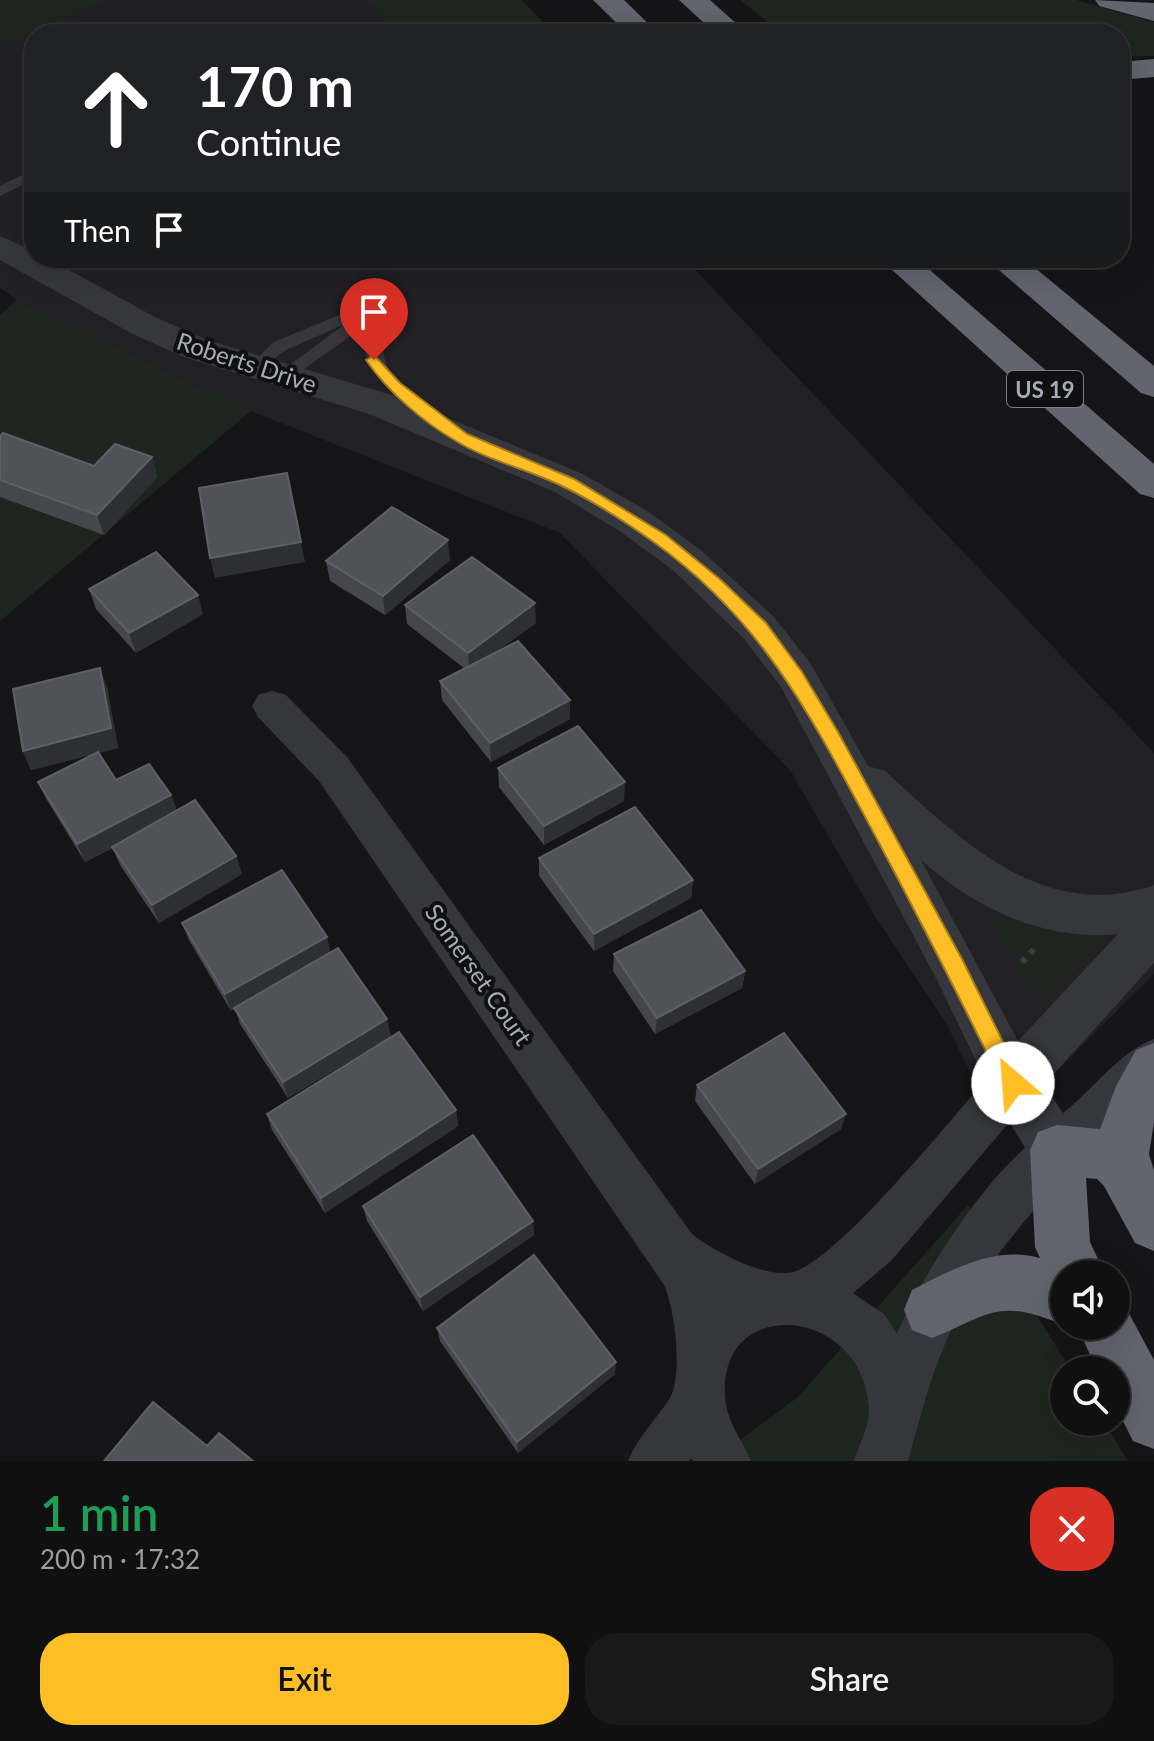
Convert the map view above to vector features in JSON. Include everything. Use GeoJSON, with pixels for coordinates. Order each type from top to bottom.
{"type":"FeatureCollection","features":[{"type":"Feature","properties":{"kind":"highway"},"geometry":{"type":"LineString","coordinates":[[607,0],[634,24]]}},
{"type":"Feature","properties":{"kind":"highway"},"geometry":{"type":"LineString","coordinates":[[693,0],[722,24]]}},
{"type":"Feature","properties":{"kind":"highway"},"geometry":{"type":"LineString","coordinates":[[1109,0],[1154,12]]}},
{"type":"Feature","properties":{"kind":"highway"},"geometry":{"type":"LineString","coordinates":[[1130,70],[1154,68]]}},
{"type":"Feature","properties":{"kind":"highway","name":"US 19"},"geometry":{"type":"LineString","coordinates":[[907,268],[1154,485]]}},
{"type":"Feature","properties":{"kind":"highway","name":"US 19"},"geometry":{"type":"LineString","coordinates":[[1014,268],[1154,385]]}},
{"type":"Feature","properties":{"kind":"highway"},"geometry":{"type":"LineString","coordinates":[[1057,268],[1154,358]]}},
{"type":"Feature","properties":{"kind":"highway"},"geometry":{"type":"LineString","coordinates":[[935,293],[1154,498]]}},
{"type":"Feature","properties":{"kind":"highway"},"geometry":{"type":"LineString","coordinates":[[1123,1168],[1122,1143],[1127,1116],[1154,1064]]}},
{"type":"Feature","properties":{"kind":"highway"},"geometry":{"type":"LineString","coordinates":[[1070,1260],[1063,1247],[1057,1150],[1109,1155],[1123,1168],[1154,1224]]}},
{"type":"Feature","properties":{"kind":"highway"},"geometry":{"type":"LineString","coordinates":[[932,1310],[977,1288],[1004,1280],[1029,1282],[1050,1291]]}},
{"type":"Feature","properties":{"kind":"highway"},"geometry":{"type":"LineString","coordinates":[[1109,1340],[1154,1420]]}},
{"type":"Feature","properties":{"kind":"street","name":"Roberts Drive"},"geometry":{"type":"LineString","coordinates":[[0,246],[24,259]]}},
{"type":"Feature","properties":{"kind":"street","name":"Roberts Drive"},"geometry":{"type":"LineString","coordinates":[[40,268],[143,325],[194,348],[382,405],[569,483],[635,522],[688,561],[737,604],[778,651],[841,758],[954,965],[1013,1083],[1057,1150]]}},
{"type":"Feature","properties":{"kind":"street","name":"Somerset Court"},"geometry":{"type":"LineString","coordinates":[[272,706],[333,769],[674,1252],[702,1317],[705,1343],[700,1389]]}},
{"type":"Feature","properties":{"kind":"street"},"geometry":{"type":"LineString","coordinates":[[841,758],[961,866],[1025,904],[1087,916],[1130,912],[1154,905]]}},
{"type":"Feature","properties":{"kind":"street"},"geometry":{"type":"LineString","coordinates":[[655,1461],[700,1389],[709,1347],[725,1324],[746,1307],[827,1282],[873,1244],[1013,1083],[1154,929]]}},
{"type":"Feature","properties":{"kind":"street"},"geometry":{"type":"LineString","coordinates":[[888,1440],[910,1358],[932,1310],[966,1253],[1000,1209],[1057,1150],[1107,1111],[1154,1064]]}},
{"type":"Feature","properties":{"kind":"street","name":"Somerset Court"},"geometry":{"type":"LineString","coordinates":[[674,1252],[692,1266],[784,1297],[837,1309],[871,1337],[892,1376],[888,1440]]}},
{"type":"Feature","properties":{"kind":"street"},"geometry":{"type":"LineString","coordinates":[[700,1389],[707,1433],[724,1461]]}},
{"type":"Feature","properties":{"kind":"lane"},"geometry":{"type":"LineString","coordinates":[[0,184],[24,176]]}},
{"type":"Feature","properties":{"kind":"lane"},"geometry":{"type":"LineString","coordinates":[[0,192],[24,178]]}},
{"type":"Feature","properties":{"kind":"lane"},"geometry":{"type":"LineString","coordinates":[[270,371],[392,298]]}},
{"type":"Feature","properties":{"kind":"lane"},"geometry":{"type":"LineString","coordinates":[[270,371],[280,346],[392,298]]}},
{"type":"Feature","properties":{"kind":"lane"},"geometry":{"type":"LineString","coordinates":[[392,298],[373,332],[374,360],[395,386],[461,438]]}},
{"type":"Feature","properties":{"kind":"shaded area"},"geometry":{"type":"Polygon","coordinates":[[[0,0],[430,0],[453,24],[24,24],[24,268],[693,268],[1154,753],[1154,974],[998,1129],[947,1025],[873,913],[790,770],[560,533],[251,411],[17,300],[0,288],[0,0]]]}},
{"type":"Feature","properties":{"kind":"shaded area"},"geometry":{"type":"Polygon","coordinates":[[[0,0],[104,0],[51,24],[24,24],[24,36],[0,47],[0,0]]]}},
{"type":"Feature","properties":{"kind":"shaded area"},"geometry":{"type":"Polygon","coordinates":[[[370,0],[522,0],[545,24],[389,24],[370,0]]]}},
{"type":"Feature","properties":{"kind":"shaded area"},"geometry":{"type":"Polygon","coordinates":[[[740,0],[1076,0],[1154,22],[1154,56],[1130,57],[1130,24],[770,24],[740,0]]]}},
{"type":"Feature","properties":{"kind":"shaded area"},"geometry":{"type":"Polygon","coordinates":[[[17,300],[251,411],[0,621],[0,315],[17,300]]]}},
{"type":"Feature","properties":{"kind":"shaded area"},"geometry":{"type":"Polygon","coordinates":[[[990,912],[1028,927],[1099,935],[1101,940],[1044,1002],[1037,998],[988,917],[990,912]]]}},
{"type":"Feature","properties":{"kind":"shaded area"},"geometry":{"type":"Polygon","coordinates":[[[968,1205],[1062,1356],[1050,1356],[1050,1436],[1113,1436],[1128,1461],[712,1461],[798,1397],[968,1205]]]}},
{"type":"Feature","properties":{"kind":"building"},"geometry":{"type":"Polygon","coordinates":[[[3,433],[94,466],[115,444],[152,457],[97,515],[0,480],[0,436],[3,433]]]}},
{"type":"Feature","properties":{"kind":"building"},"geometry":{"type":"Polygon","coordinates":[[[287,473],[301,542],[210,558],[199,488],[287,473]]]}},
{"type":"Feature","properties":{"kind":"building"},"geometry":{"type":"Polygon","coordinates":[[[392,507],[448,540],[383,596],[326,561],[392,507]]]}},
{"type":"Feature","properties":{"kind":"building"},"geometry":{"type":"Polygon","coordinates":[[[156,552],[198,595],[129,633],[89,589],[156,552]]]}},
{"type":"Feature","properties":{"kind":"building"},"geometry":{"type":"Polygon","coordinates":[[[472,557],[535,603],[468,653],[405,605],[472,557]]]}},
{"type":"Feature","properties":{"kind":"building"},"geometry":{"type":"Polygon","coordinates":[[[518,641],[570,700],[490,743],[440,681],[518,641]]]}},
{"type":"Feature","properties":{"kind":"building"},"geometry":{"type":"Polygon","coordinates":[[[100,668],[111,728],[23,751],[13,689],[100,668]]]}},
{"type":"Feature","properties":{"kind":"building"},"geometry":{"type":"Polygon","coordinates":[[[578,726],[625,782],[544,826],[498,768],[578,726]]]}},
{"type":"Feature","properties":{"kind":"building"},"geometry":{"type":"Polygon","coordinates":[[[98,752],[116,780],[149,764],[171,795],[77,844],[38,782],[98,752]]]}},
{"type":"Feature","properties":{"kind":"building"},"geometry":{"type":"Polygon","coordinates":[[[195,800],[236,856],[152,905],[112,847],[195,800]]]}},
{"type":"Feature","properties":{"kind":"building"},"geometry":{"type":"Polygon","coordinates":[[[635,807],[693,880],[594,934],[539,858],[635,807]]]}},
{"type":"Feature","properties":{"kind":"building"},"geometry":{"type":"Polygon","coordinates":[[[282,870],[327,937],[225,994],[182,923],[282,870]]]}},
{"type":"Feature","properties":{"kind":"building"},"geometry":{"type":"Polygon","coordinates":[[[701,910],[745,971],[657,1018],[614,954],[701,910]]]}},
{"type":"Feature","properties":{"kind":"building"},"geometry":{"type":"Polygon","coordinates":[[[338,948],[387,1019],[283,1082],[234,1008],[338,948]]]}},
{"type":"Feature","properties":{"kind":"building"},"geometry":{"type":"Polygon","coordinates":[[[399,1032],[456,1110],[321,1198],[267,1114],[399,1032]]]}},
{"type":"Feature","properties":{"kind":"building"},"geometry":{"type":"Polygon","coordinates":[[[784,1033],[846,1114],[758,1169],[697,1085],[784,1033]]]}},
{"type":"Feature","properties":{"kind":"building"},"geometry":{"type":"Polygon","coordinates":[[[473,1135],[533,1221],[420,1297],[363,1206],[473,1135]]]}},
{"type":"Feature","properties":{"kind":"building"},"geometry":{"type":"Polygon","coordinates":[[[534,1255],[616,1362],[517,1442],[437,1328],[534,1255]]]}},
{"type":"Feature","properties":{"kind":"building"},"geometry":{"type":"Polygon","coordinates":[[[153,1402],[207,1446],[219,1433],[253,1461],[104,1461],[153,1402]]]}},
{"type":"Feature","properties":{"kind":"route"},"geometry":{"type":"LineString","coordinates":[[374,360],[395,386],[461,438],[569,483],[661,539],[715,584],[759,628],[796,676],[831,737],[954,965],[1013,1083]]}}]}
